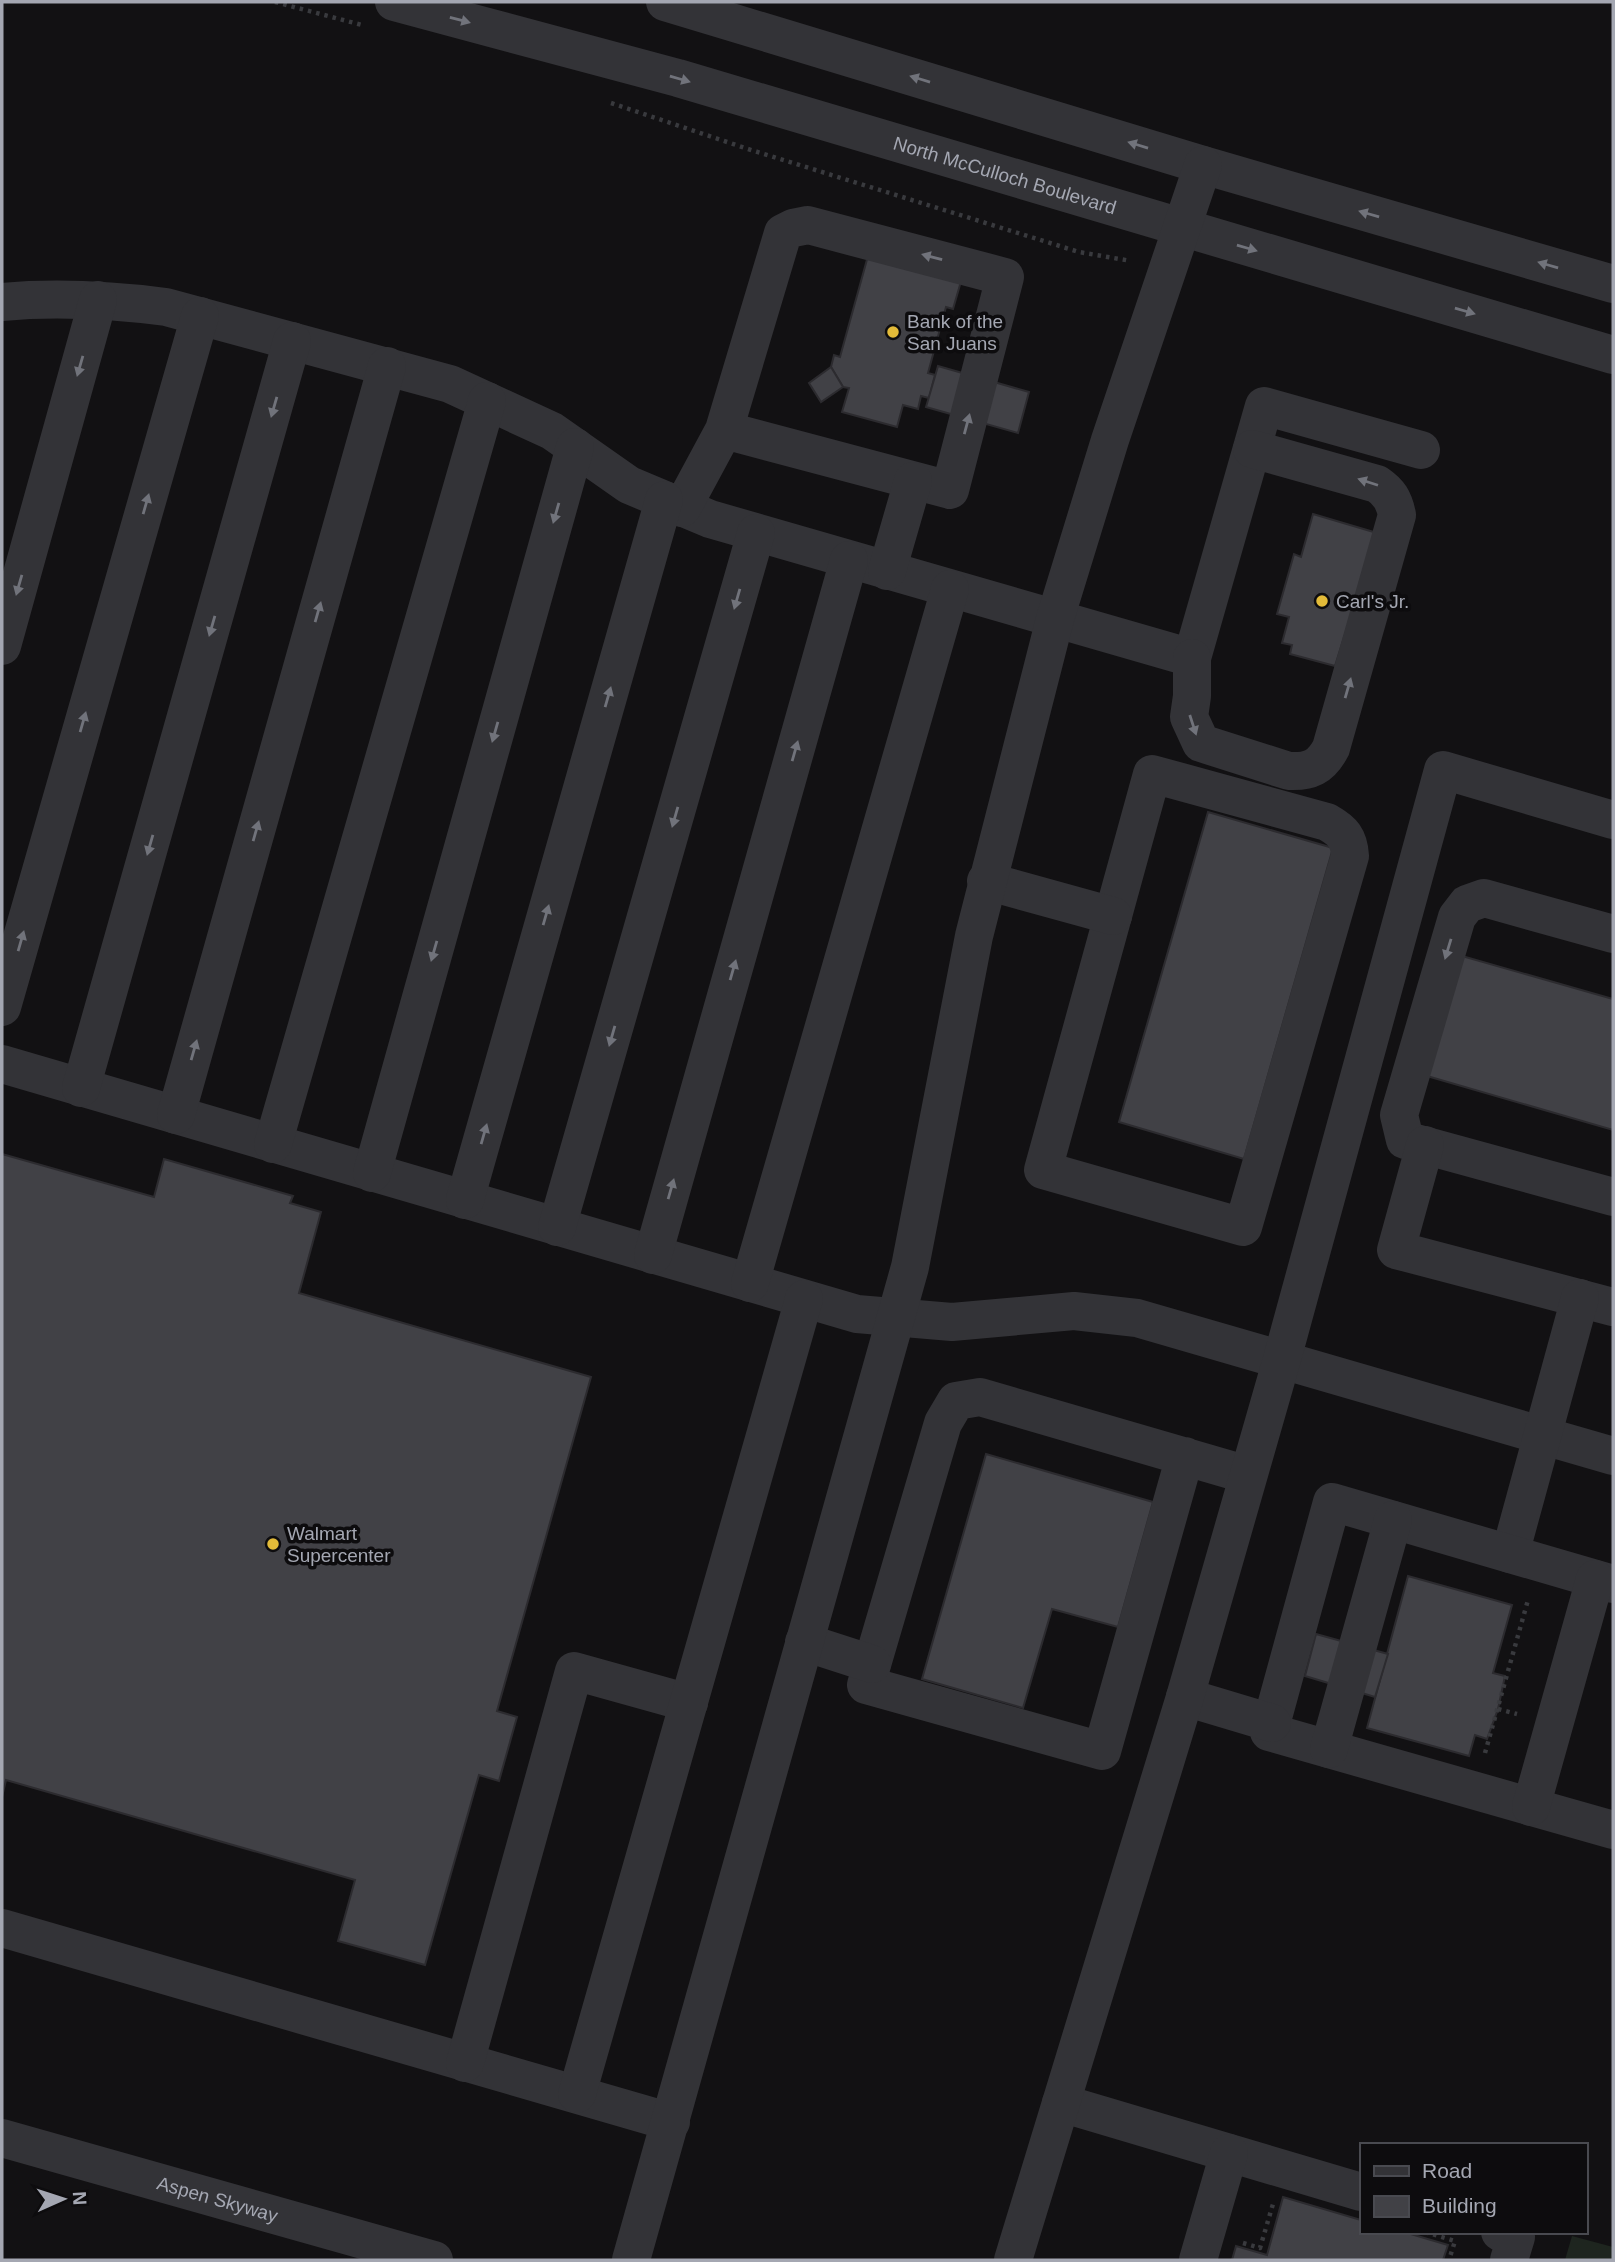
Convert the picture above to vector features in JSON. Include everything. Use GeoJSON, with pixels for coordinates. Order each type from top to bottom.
{"type":"FeatureCollection","features":[{"type":"Feature","properties":{"kind":"street","name":"North McCulloch Boulevard"},"geometry":{"type":"LineString","coordinates":[[394,2],[678,78],[1613,355]]}},
{"type":"Feature","properties":{"kind":"street"},"geometry":{"type":"LineString","coordinates":[[665,2],[1613,284]]}},
{"type":"Feature","properties":{"kind":"street"},"geometry":{"type":"LineString","coordinates":[[631,2260],[909,1266],[986,881],[1055,619],[1110,440],[1203,164]]}},
{"type":"Feature","properties":{"kind":"street"},"geometry":{"type":"LineString","coordinates":[[465,1200],[673,504],[724,430],[783,233],[808,225],[1005,277],[950,490],[724,430]]}},
{"type":"Feature","properties":{"kind":"street"},"geometry":{"type":"LineString","coordinates":[[2,302],[50,298],[166,307],[450,384],[552,431],[629,485],[710,519],[1192,658]]}},
{"type":"Feature","properties":{"kind":"street"},"geometry":{"type":"LineString","coordinates":[[2,646],[98,300]]}},
{"type":"Feature","properties":{"kind":"street"},"geometry":{"type":"LineString","coordinates":[[2,1007],[200,316]]}},
{"type":"Feature","properties":{"kind":"street"},"geometry":{"type":"LineString","coordinates":[[81,1087],[292,341]]}},
{"type":"Feature","properties":{"kind":"street"},"geometry":{"type":"LineString","coordinates":[[176,1115],[387,366]]}},
{"type":"Feature","properties":{"kind":"street"},"geometry":{"type":"LineString","coordinates":[[273,1144],[487,401]]}},
{"type":"Feature","properties":{"kind":"street"},"geometry":{"type":"LineString","coordinates":[[1252,449],[1377,484],[1387,491],[1394,502],[1397,515],[1331,748],[1325,760],[1314,769],[1302,772],[1289,771],[1201,743],[1189,717],[1192,658],[1264,406],[1421,450]]}},
{"type":"Feature","properties":{"kind":"street"},"geometry":{"type":"LineString","coordinates":[[372,1173],[575,447]]}},
{"type":"Feature","properties":{"kind":"street"},"geometry":{"type":"LineString","coordinates":[[887,571],[913,481]]}},
{"type":"Feature","properties":{"kind":"street"},"geometry":{"type":"LineString","coordinates":[[557,1227],[756,533]]}},
{"type":"Feature","properties":{"kind":"street"},"geometry":{"type":"LineString","coordinates":[[653,1255],[849,560]]}},
{"type":"Feature","properties":{"kind":"street"},"geometry":{"type":"LineString","coordinates":[[750,1283],[950,589]]}},
{"type":"Feature","properties":{"kind":"street"},"geometry":{"type":"LineString","coordinates":[[1013,2260],[1185,1697],[1282,1359],[1443,770],[1613,820]]}},
{"type":"Feature","properties":{"kind":"street"},"geometry":{"type":"LineString","coordinates":[[1152,774],[1327,822],[1341,830],[1349,841],[1350,856],[1243,1227],[1044,1170],[1113,916],[1152,774]]}},
{"type":"Feature","properties":{"kind":"street"},"geometry":{"type":"LineString","coordinates":[[986,881],[1113,916]]}},
{"type":"Feature","properties":{"kind":"street"},"geometry":{"type":"LineString","coordinates":[[1613,934],[1484,898],[1468,904],[1457,918],[1399,1115],[1405,1140],[1613,1196]]}},
{"type":"Feature","properties":{"kind":"street"},"geometry":{"type":"LineString","coordinates":[[2,1064],[857,1314],[952,1322],[1074,1311],[1137,1318],[1613,1455]]}},
{"type":"Feature","properties":{"kind":"street"},"geometry":{"type":"LineString","coordinates":[[1425,1145],[1396,1250],[1597,1303],[1542,1435],[1510,1554]]}},
{"type":"Feature","properties":{"kind":"street"},"geometry":{"type":"LineString","coordinates":[[578,2094],[804,1299]]}},
{"type":"Feature","properties":{"kind":"street"},"geometry":{"type":"LineString","coordinates":[[1185,1457],[1102,1751],[866,1685],[943,1423],[956,1401],[979,1397],[1248,1475]]}},
{"type":"Feature","properties":{"kind":"street"},"geometry":{"type":"LineString","coordinates":[[1531,1807],[1604,1582],[1332,1502],[1269,1732],[1531,1807],[1613,1830]]}},
{"type":"Feature","properties":{"kind":"street"},"geometry":{"type":"LineString","coordinates":[[1329,1749],[1393,1520]]}},
{"type":"Feature","properties":{"kind":"street"},"geometry":{"type":"LineString","coordinates":[[804,1642],[872,1664]]}},
{"type":"Feature","properties":{"kind":"street"},"geometry":{"type":"LineString","coordinates":[[465,2063],[574,1671],[689,1703]]}},
{"type":"Feature","properties":{"kind":"street"},"geometry":{"type":"LineString","coordinates":[[1185,1697],[1272,1723]]}},
{"type":"Feature","properties":{"kind":"street"},"geometry":{"type":"LineString","coordinates":[[2,1928],[671,2122]]}},
{"type":"Feature","properties":{"kind":"street"},"geometry":{"type":"LineString","coordinates":[[1061,2103],[1360,2192]]}},
{"type":"Feature","properties":{"kind":"street","name":"Aspen Skyway"},"geometry":{"type":"LineString","coordinates":[[2,2138],[434,2260]]}},
{"type":"Feature","properties":{"kind":"street"},"geometry":{"type":"LineString","coordinates":[[1198,2260],[1229,2153]]}},
{"type":"Feature","properties":{"kind":"street"},"geometry":{"type":"LineString","coordinates":[[1506,2234],[1516,2237],[1509,2260]]}},
{"type":"Feature","properties":{"kind":"path"},"geometry":{"type":"LineString","coordinates":[[748,149],[1080,252]]}},
{"type":"Feature","properties":{"kind":"path"},"geometry":{"type":"LineString","coordinates":[[1484,1755],[1528,1599]]}},
{"type":"Feature","properties":{"kind":"path"},"geometry":{"type":"LineString","coordinates":[[1232,2240],[1260,2248],[1273,2202]]}},
{"type":"Feature","properties":{"kind":"path"},"geometry":{"type":"LineString","coordinates":[[1432,2234],[1455,2241],[1449,2260]]}},
{"type":"Feature","properties":{"kind":"shaded area"},"geometry":{"type":"Polygon","coordinates":[[[1572,2236],[1613,2247],[1613,2260],[1565,2260],[1572,2236]]]}},
{"type":"Feature","properties":{"kind":"building","name":"Bank of the San Juans"},"geometry":{"type":"Polygon","coordinates":[[[871,245],[964,271],[953,309],[946,307],[928,373],[935,375],[929,398],[921,396],[918,409],[903,405],[897,427],[842,412],[849,388],[843,387],[831,367],[834,355],[840,357],[871,245]]]}},
{"type":"Feature","properties":{"kind":"building"},"geometry":{"type":"Polygon","coordinates":[[[938,366],[1029,392],[1018,433],[926,407],[938,366]]]}},
{"type":"Feature","properties":{"kind":"building"},"geometry":{"type":"Polygon","coordinates":[[[831,367],[843,387],[821,402],[809,383],[831,367]]]}},
{"type":"Feature","properties":{"kind":"building","name":"Carl's Jr."},"geometry":{"type":"Polygon","coordinates":[[[1313,514],[1377,533],[1335,666],[1290,654],[1292,645],[1282,643],[1289,617],[1277,614],[1294,554],[1301,557],[1313,514]]]}},
{"type":"Feature","properties":{"kind":"building"},"geometry":{"type":"Polygon","coordinates":[[[1208,812],[1333,848],[1244,1159],[1119,1122],[1208,812]]]}},
{"type":"Feature","properties":{"kind":"building"},"geometry":{"type":"Polygon","coordinates":[[[1462,956],[1613,999],[1613,1130],[1427,1076],[1462,956]]]}},
{"type":"Feature","properties":{"kind":"building","name":"Walmart Supercenter"},"geometry":{"type":"Polygon","coordinates":[[[2,1154],[154,1197],[164,1159],[293,1196],[290,1203],[321,1212],[299,1293],[591,1377],[497,1711],[517,1717],[499,1781],[479,1775],[425,1965],[338,1941],[355,1880],[6,1780],[2,1797],[2,1154]]]}},
{"type":"Feature","properties":{"kind":"building"},"geometry":{"type":"Polygon","coordinates":[[[986,1454],[1153,1502],[1118,1627],[1052,1609],[1023,1708],[922,1679],[986,1454]]]}},
{"type":"Feature","properties":{"kind":"building"},"geometry":{"type":"Polygon","coordinates":[[[1408,1576],[1512,1605],[1493,1673],[1505,1676],[1498,1709],[1487,1739],[1475,1735],[1469,1756],[1367,1728],[1408,1576]]]}},
{"type":"Feature","properties":{"kind":"building"},"geometry":{"type":"Polygon","coordinates":[[[1316,1634],[1388,1654],[1375,1697],[1305,1676],[1316,1634]]]}},
{"type":"Feature","properties":{"kind":"building"},"geometry":{"type":"Polygon","coordinates":[[[1283,2197],[1360,2220],[1360,2234],[1411,2234],[1448,2245],[1443,2260],[1232,2260],[1236,2246],[1267,2255],[1283,2197]]]}},
{"type":"Feature","properties":{"kind":"place","name":"Bank of the San Juans"},"geometry":{"type":"Point","coordinates":[893,332]}},
{"type":"Feature","properties":{"kind":"place","name":"Carl's Jr."},"geometry":{"type":"Point","coordinates":[1322,601]}},
{"type":"Feature","properties":{"kind":"place","name":"Walmart Supercenter"},"geometry":{"type":"Point","coordinates":[273,1544]}}]}
